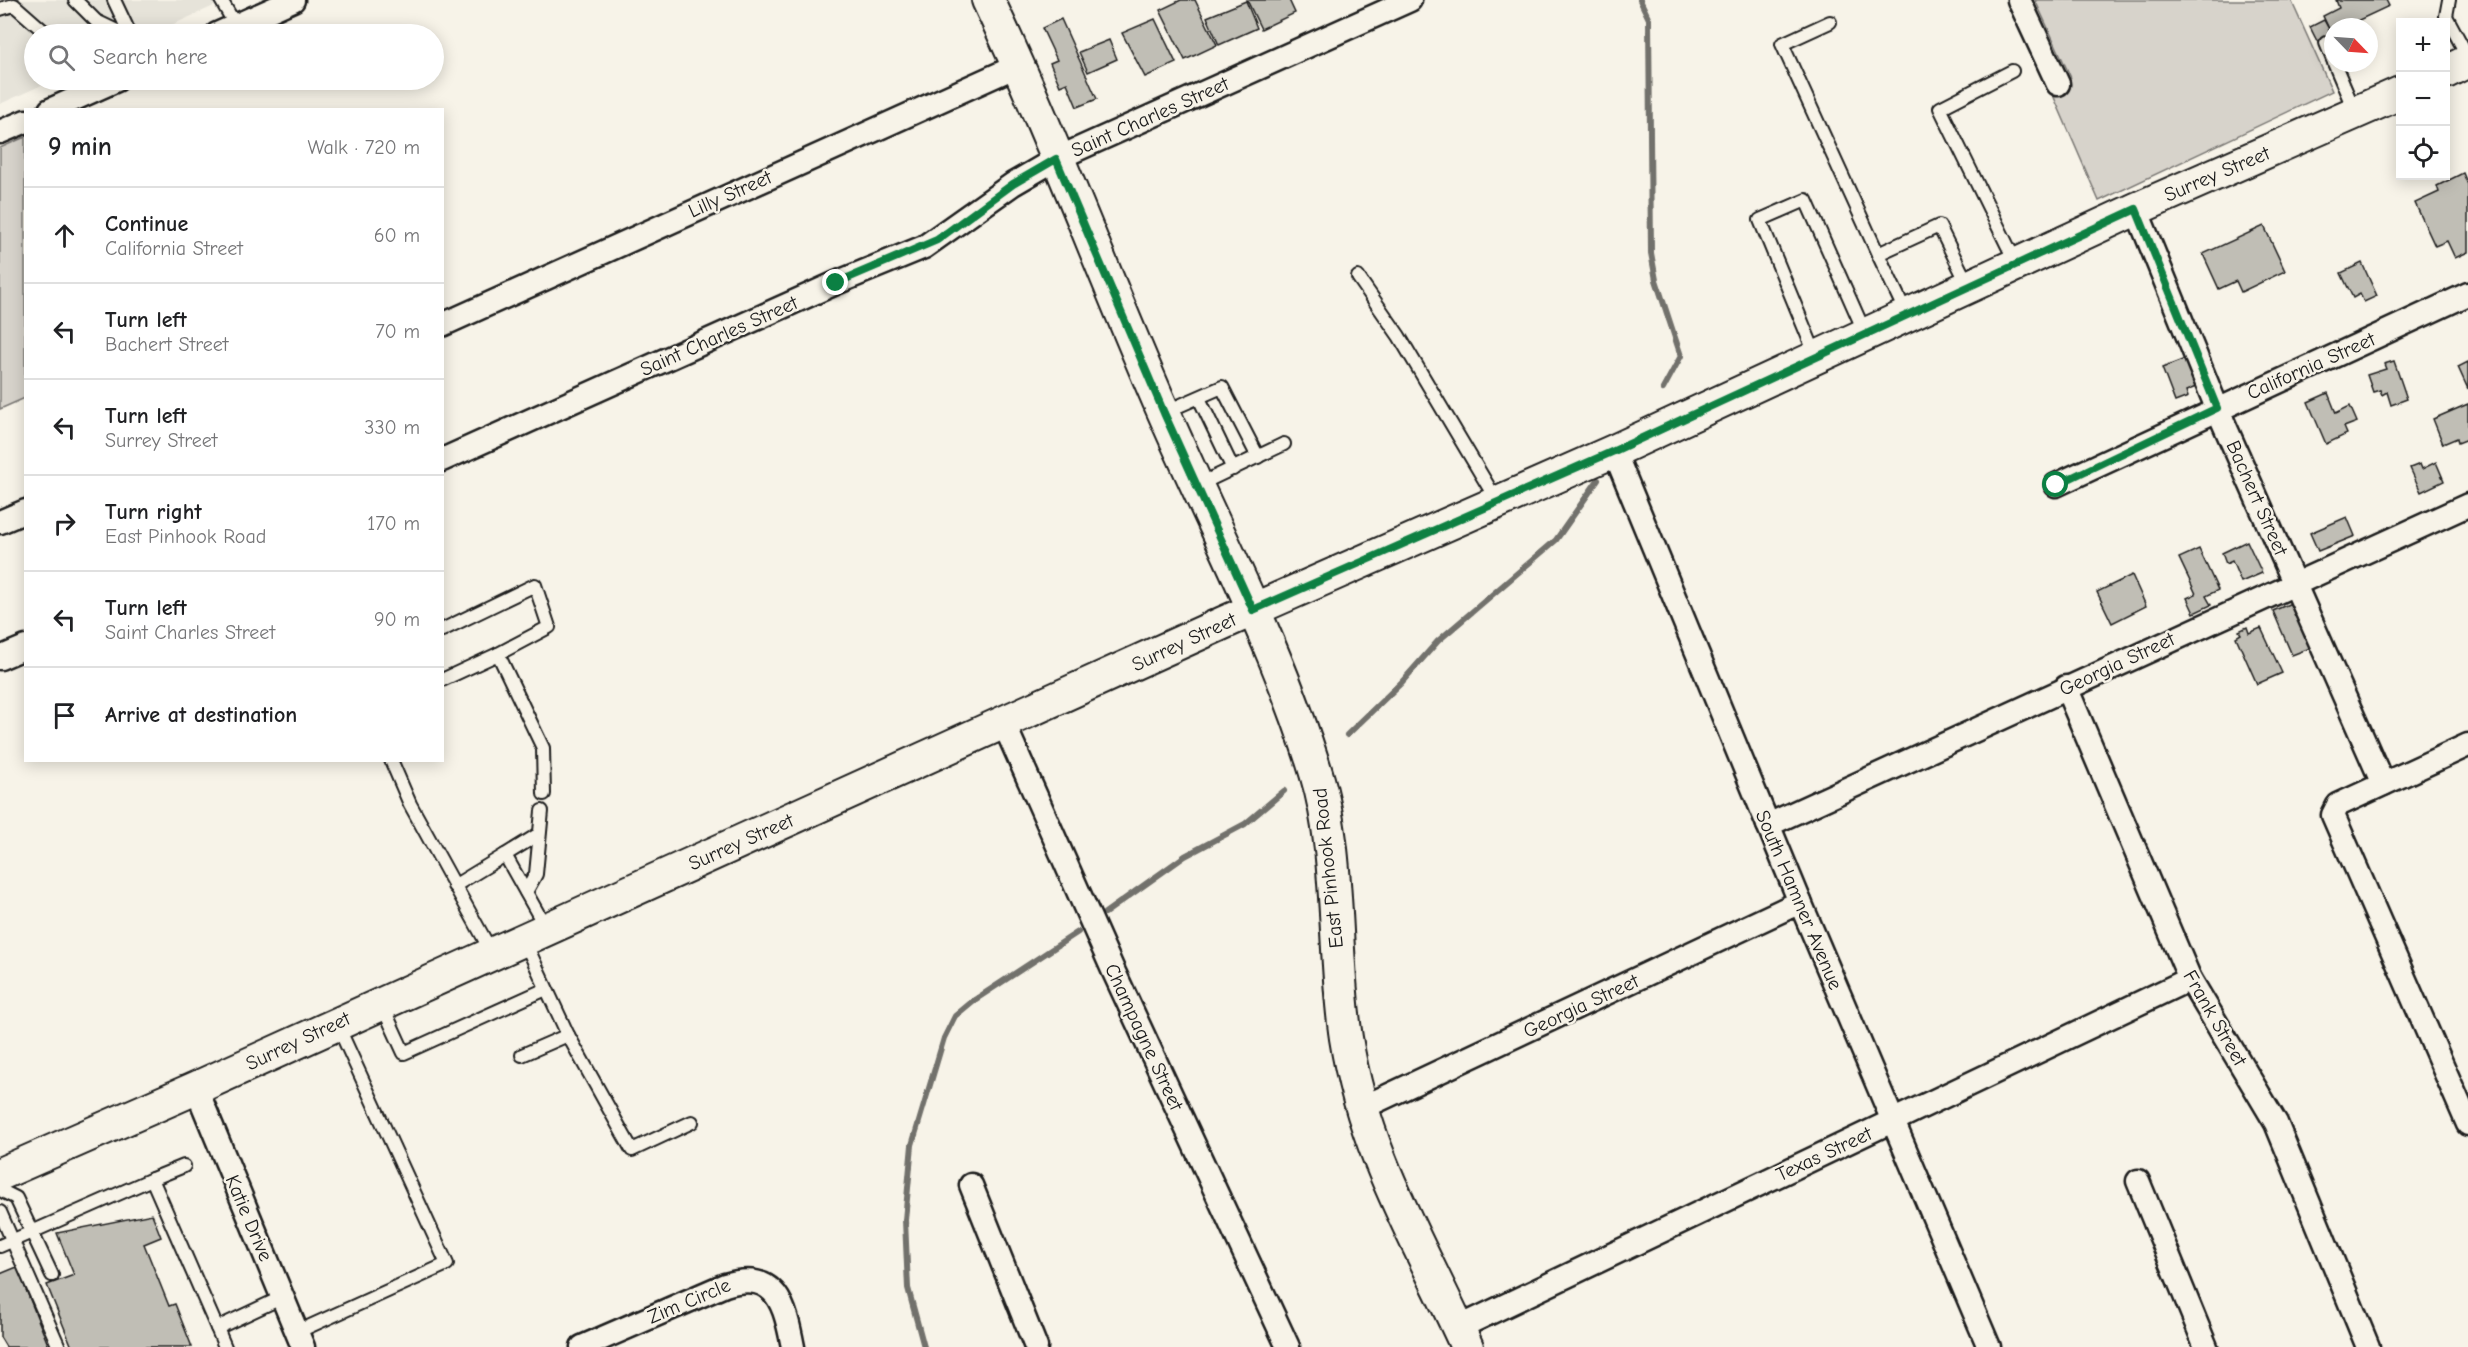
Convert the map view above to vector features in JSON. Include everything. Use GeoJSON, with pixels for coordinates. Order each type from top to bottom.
{"type":"FeatureCollection","features":[{"type":"Feature","properties":{"kind":"street"},"geometry":{"type":"LineString","coordinates":[[239,24],[293,0]]}},
{"type":"Feature","properties":{"kind":"street","name":"East Pinhook Road"},"geometry":{"type":"LineString","coordinates":[[988,0],[1019,65],[1056,159],[1164,413],[1253,610],[1302,727],[1323,800],[1346,1041],[1362,1108],[1375,1151],[1402,1216],[1463,1338]]}},
{"type":"Feature","properties":{"kind":"street","name":"Saint Charles Street"},"geometry":{"type":"LineString","coordinates":[[444,458],[836,283],[924,247],[1013,184],[1056,159],[1410,0]]}},
{"type":"Feature","properties":{"kind":"street"},"geometry":{"type":"LineString","coordinates":[[2019,0],[2058,84]]}},
{"type":"Feature","properties":{"kind":"street"},"geometry":{"type":"LineString","coordinates":[[2450,69],[2468,59]]}},
{"type":"Feature","properties":{"kind":"street","name":"Lilly Street"},"geometry":{"type":"LineString","coordinates":[[444,324],[1019,65]]}},
{"type":"Feature","properties":{"kind":"street"},"geometry":{"type":"LineString","coordinates":[[54,108],[89,90]]}},
{"type":"Feature","properties":{"kind":"street","name":"Surrey Street"},"geometry":{"type":"LineString","coordinates":[[1,1187],[196,1088],[337,1023],[1005,724],[1253,610],[1614,451],[2136,209],[2396,95]]}},
{"type":"Feature","properties":{"kind":"street"},"geometry":{"type":"LineString","coordinates":[[0,132],[24,122]]}},
{"type":"Feature","properties":{"kind":"street","name":"Bachert Street"},"geometry":{"type":"LineString","coordinates":[[2136,209],[2217,408],[2384,784]]}},
{"type":"Feature","properties":{"kind":"street","name":"California Street"},"geometry":{"type":"LineString","coordinates":[[2056,485],[2217,408],[2468,294]]}},
{"type":"Feature","properties":{"kind":"street","name":"South Hamner Avenue"},"geometry":{"type":"LineString","coordinates":[[1614,451],[1800,902],[1989,1347]]}},
{"type":"Feature","properties":{"kind":"street","name":"Georgia Street"},"geometry":{"type":"LineString","coordinates":[[1768,825],[2066,687],[2468,506]]}},
{"type":"Feature","properties":{"kind":"street"},"geometry":{"type":"LineString","coordinates":[[0,522],[24,512]]}},
{"type":"Feature","properties":{"kind":"street"},"geometry":{"type":"LineString","coordinates":[[0,658],[24,648]]}},
{"type":"Feature","properties":{"kind":"street","name":"Frank Street"},"geometry":{"type":"LineString","coordinates":[[2066,687],[2190,979],[2276,1124],[2368,1347]]}},
{"type":"Feature","properties":{"kind":"street","name":"Champagne Street"},"geometry":{"type":"LineString","coordinates":[[1005,724],[1113,970],[1288,1347]]}},
{"type":"Feature","properties":{"kind":"street"},"geometry":{"type":"LineString","coordinates":[[2468,745],[2338,805],[2333,815],[2468,1124]]}},
{"type":"Feature","properties":{"kind":"street","name":"Georgia Street"},"geometry":{"type":"LineString","coordinates":[[1362,1108],[1800,902]]}},
{"type":"Feature","properties":{"kind":"street","name":"Texas Street"},"geometry":{"type":"LineString","coordinates":[[1463,1338],[1893,1121],[2190,979]]}},
{"type":"Feature","properties":{"kind":"street","name":"Katie Drive"},"geometry":{"type":"LineString","coordinates":[[196,1088],[300,1340]]}},
{"type":"Feature","properties":{"kind":"street"},"geometry":{"type":"LineString","coordinates":[[2138,1182],[2206,1347]]}},
{"type":"Feature","properties":{"kind":"street"},"geometry":{"type":"LineString","coordinates":[[971,1185],[1035,1347]]}},
{"type":"Feature","properties":{"kind":"street","name":"Zim Circle"},"geometry":{"type":"LineString","coordinates":[[582,1347],[724,1285],[748,1280],[770,1288],[780,1298],[786,1312],[794,1347]]}},
{"type":"Feature","properties":{"kind":"lane"},"geometry":{"type":"LineString","coordinates":[[75,0],[96,21],[102,24]]}},
{"type":"Feature","properties":{"kind":"lane"},"geometry":{"type":"LineString","coordinates":[[114,0],[125,24]]}},
{"type":"Feature","properties":{"kind":"lane"},"geometry":{"type":"LineString","coordinates":[[221,0],[225,24]]}},
{"type":"Feature","properties":{"kind":"lane"},"geometry":{"type":"LineString","coordinates":[[2449,0],[2446,16],[2468,59]]}},
{"type":"Feature","properties":{"kind":"lane"},"geometry":{"type":"LineString","coordinates":[[0,9],[14,5],[36,24]]}},
{"type":"Feature","properties":{"kind":"lane"},"geometry":{"type":"LineString","coordinates":[[1830,22],[1782,44],[1906,315]]}},
{"type":"Feature","properties":{"kind":"lane"},"geometry":{"type":"LineString","coordinates":[[2012,71],[1940,108],[2017,264]]}},
{"type":"Feature","properties":{"kind":"lane"},"geometry":{"type":"LineString","coordinates":[[2339,72],[2356,114]]}},
{"type":"Feature","properties":{"kind":"lane"},"geometry":{"type":"LineString","coordinates":[[1817,357],[1760,220],[1806,200],[1866,334]]}},
{"type":"Feature","properties":{"kind":"lane"},"geometry":{"type":"LineString","coordinates":[[1878,254],[1939,226],[1969,286]]}},
{"type":"Feature","properties":{"kind":"lane"},"geometry":{"type":"LineString","coordinates":[[1358,278],[1398,336],[1498,502]]}},
{"type":"Feature","properties":{"kind":"lane"},"geometry":{"type":"LineString","coordinates":[[1164,413],[1222,387],[1258,457]]}},
{"type":"Feature","properties":{"kind":"lane"},"geometry":{"type":"LineString","coordinates":[[1199,398],[1233,469]]}},
{"type":"Feature","properties":{"kind":"lane"},"geometry":{"type":"LineString","coordinates":[[1197,486],[1284,444]]}},
{"type":"Feature","properties":{"kind":"lane"},"geometry":{"type":"LineString","coordinates":[[444,629],[535,585],[549,627],[444,679]]}},
{"type":"Feature","properties":{"kind":"lane"},"geometry":{"type":"LineString","coordinates":[[498,654],[543,748],[544,794]]}},
{"type":"Feature","properties":{"kind":"lane"},"geometry":{"type":"LineString","coordinates":[[392,762],[410,804],[492,953]]}},
{"type":"Feature","properties":{"kind":"lane"},"geometry":{"type":"LineString","coordinates":[[526,892],[536,874],[542,811]]}},
{"type":"Feature","properties":{"kind":"lane"},"geometry":{"type":"LineString","coordinates":[[454,886],[539,834]]}},
{"type":"Feature","properties":{"kind":"lane"},"geometry":{"type":"LineString","coordinates":[[505,855],[526,892],[546,989],[568,1035],[632,1149],[692,1122]]}},
{"type":"Feature","properties":{"kind":"lane"},"geometry":{"type":"LineString","coordinates":[[382,1003],[404,1053],[546,989]]}},
{"type":"Feature","properties":{"kind":"lane"},"geometry":{"type":"LineString","coordinates":[[300,1340],[447,1264],[337,1023]]}},
{"type":"Feature","properties":{"kind":"lane"},"geometry":{"type":"LineString","coordinates":[[522,1055],[568,1035]]}},
{"type":"Feature","properties":{"kind":"lane"},"geometry":{"type":"LineString","coordinates":[[0,1246],[183,1166]]}},
{"type":"Feature","properties":{"kind":"lane"},"geometry":{"type":"LineString","coordinates":[[152,1179],[225,1347]]}},
{"type":"Feature","properties":{"kind":"lane"},"geometry":{"type":"LineString","coordinates":[[1,1187],[16,1198],[52,1275]]}},
{"type":"Feature","properties":{"kind":"lane"},"geometry":{"type":"LineString","coordinates":[[0,1212],[59,1347]]}},
{"type":"Feature","properties":{"kind":"lane"},"geometry":{"type":"LineString","coordinates":[[217,1328],[283,1298]]}},
{"type":"Feature","properties":{"kind":"shaded area"},"geometry":{"type":"Polygon","coordinates":[[[0,0],[227,0],[174,24],[24,24],[24,90],[31,90],[0,104],[0,0]]]}},
{"type":"Feature","properties":{"kind":"shaded area"},"geometry":{"type":"Polygon","coordinates":[[[2035,0],[2291,0],[2332,91],[2099,201],[2050,88],[2071,78],[2035,0]]]}},
{"type":"Feature","properties":{"kind":"shaded area"},"geometry":{"type":"Polygon","coordinates":[[[24,137],[24,398],[0,409],[0,148],[24,137]]]}},
{"type":"Feature","properties":{"kind":"building"},"geometry":{"type":"Polygon","coordinates":[[[1181,0],[1195,0],[1217,45],[1185,60],[1160,10],[1181,0]]]}},
{"type":"Feature","properties":{"kind":"building"},"geometry":{"type":"Polygon","coordinates":[[[1247,0],[1289,0],[1295,13],[1261,29],[1247,0]]]}},
{"type":"Feature","properties":{"kind":"building"},"geometry":{"type":"Polygon","coordinates":[[[2336,0],[2386,0],[2389,6],[2363,18],[2324,18],[2323,16],[2339,8],[2336,0]]]}},
{"type":"Feature","properties":{"kind":"building"},"geometry":{"type":"Polygon","coordinates":[[[1246,1],[1257,28],[1219,45],[1207,17],[1246,1]]]}},
{"type":"Feature","properties":{"kind":"building"},"geometry":{"type":"Polygon","coordinates":[[[1061,19],[1097,99],[1077,107],[1067,83],[1060,86],[1050,63],[1057,60],[1042,28],[1061,19]]]}},
{"type":"Feature","properties":{"kind":"building"},"geometry":{"type":"Polygon","coordinates":[[[1155,19],[1176,63],[1145,77],[1122,33],[1155,19]]]}},
{"type":"Feature","properties":{"kind":"building"},"geometry":{"type":"Polygon","coordinates":[[[2324,20],[2324,37],[2317,41],[2310,27],[2324,20]]]}},
{"type":"Feature","properties":{"kind":"building"},"geometry":{"type":"Polygon","coordinates":[[[1109,40],[1117,59],[1088,72],[1079,52],[1109,40]]]}},
{"type":"Feature","properties":{"kind":"building"},"geometry":{"type":"Polygon","coordinates":[[[2463,173],[2468,185],[2468,252],[2455,258],[2447,241],[2435,246],[2415,203],[2439,192],[2437,186],[2463,173]]]}},
{"type":"Feature","properties":{"kind":"building"},"geometry":{"type":"Polygon","coordinates":[[[2264,226],[2285,271],[2241,292],[2236,281],[2219,289],[2203,254],[2264,226]]]}},
{"type":"Feature","properties":{"kind":"building"},"geometry":{"type":"Polygon","coordinates":[[[2362,263],[2377,296],[2364,302],[2360,294],[2353,298],[2341,273],[2362,263]]]}},
{"type":"Feature","properties":{"kind":"building"},"geometry":{"type":"Polygon","coordinates":[[[2185,359],[2196,387],[2186,391],[2188,397],[2175,402],[2162,368],[2185,359]]]}},
{"type":"Feature","properties":{"kind":"building"},"geometry":{"type":"Polygon","coordinates":[[[2394,361],[2407,399],[2391,405],[2387,392],[2382,395],[2380,390],[2373,392],[2367,375],[2386,369],[2384,364],[2394,361]]]}},
{"type":"Feature","properties":{"kind":"building"},"geometry":{"type":"Polygon","coordinates":[[[2468,362],[2468,389],[2458,367],[2468,362]]]}},
{"type":"Feature","properties":{"kind":"building"},"geometry":{"type":"Polygon","coordinates":[[[2328,393],[2336,413],[2350,406],[2357,422],[2344,427],[2347,434],[2326,444],[2308,402],[2328,393]]]}},
{"type":"Feature","properties":{"kind":"building"},"geometry":{"type":"Polygon","coordinates":[[[2468,404],[2468,439],[2458,443],[2457,438],[2443,444],[2433,419],[2468,404]]]}},
{"type":"Feature","properties":{"kind":"building"},"geometry":{"type":"Polygon","coordinates":[[[2436,462],[2444,481],[2421,492],[2410,468],[2420,464],[2422,469],[2436,462]]]}},
{"type":"Feature","properties":{"kind":"building"},"geometry":{"type":"Polygon","coordinates":[[[2347,517],[2355,536],[2318,551],[2310,533],[2347,517]]]}},
{"type":"Feature","properties":{"kind":"building"},"geometry":{"type":"Polygon","coordinates":[[[2247,541],[2262,573],[2241,582],[2232,561],[2226,564],[2222,553],[2247,541]]]}},
{"type":"Feature","properties":{"kind":"building"},"geometry":{"type":"Polygon","coordinates":[[[2199,549],[2218,590],[2206,596],[2211,605],[2194,613],[2187,598],[2196,594],[2179,558],[2199,549]]]}},
{"type":"Feature","properties":{"kind":"building"},"geometry":{"type":"Polygon","coordinates":[[[2132,575],[2146,606],[2112,623],[2097,592],[2132,575]]]}},
{"type":"Feature","properties":{"kind":"building"},"geometry":{"type":"Polygon","coordinates":[[[2291,603],[2310,648],[2292,655],[2273,611],[2291,603]]]}},
{"type":"Feature","properties":{"kind":"building"},"geometry":{"type":"Polygon","coordinates":[[[2247,627],[2249,633],[2261,628],[2282,673],[2257,684],[2236,637],[2241,634],[2239,631],[2247,627]]]}},
{"type":"Feature","properties":{"kind":"building"},"geometry":{"type":"Polygon","coordinates":[[[152,1214],[161,1237],[144,1244],[169,1306],[175,1304],[192,1347],[72,1347],[47,1285],[74,1275],[57,1233],[152,1214]]]}},
{"type":"Feature","properties":{"kind":"building"},"geometry":{"type":"Polygon","coordinates":[[[17,1267],[49,1347],[6,1347],[0,1337],[0,1274],[17,1267]]]}},
{"type":"Feature","properties":{"kind":"waterway"},"geometry":{"type":"LineString","coordinates":[[1640,0],[1649,19],[1651,253],[1656,280],[1681,356],[1663,389]]}},
{"type":"Feature","properties":{"kind":"waterway"},"geometry":{"type":"LineString","coordinates":[[1347,735],[1401,683],[1438,641],[1556,540],[1598,480]]}},
{"type":"Feature","properties":{"kind":"waterway"},"geometry":{"type":"LineString","coordinates":[[1105,913],[1185,856],[1245,824],[1284,791]]}},
{"type":"Feature","properties":{"kind":"waterway"},"geometry":{"type":"LineString","coordinates":[[924,1347],[908,1288],[905,1220],[912,1145],[944,1038],[955,1016],[973,1001],[1078,932]]}},
{"type":"Feature","properties":{"kind":"route"},"geometry":{"type":"LineString","coordinates":[[836,283],[937,240],[1013,184],[1056,159],[1164,413],[1253,610],[1614,451],[2136,209],[2217,408],[2056,485]]}}]}
